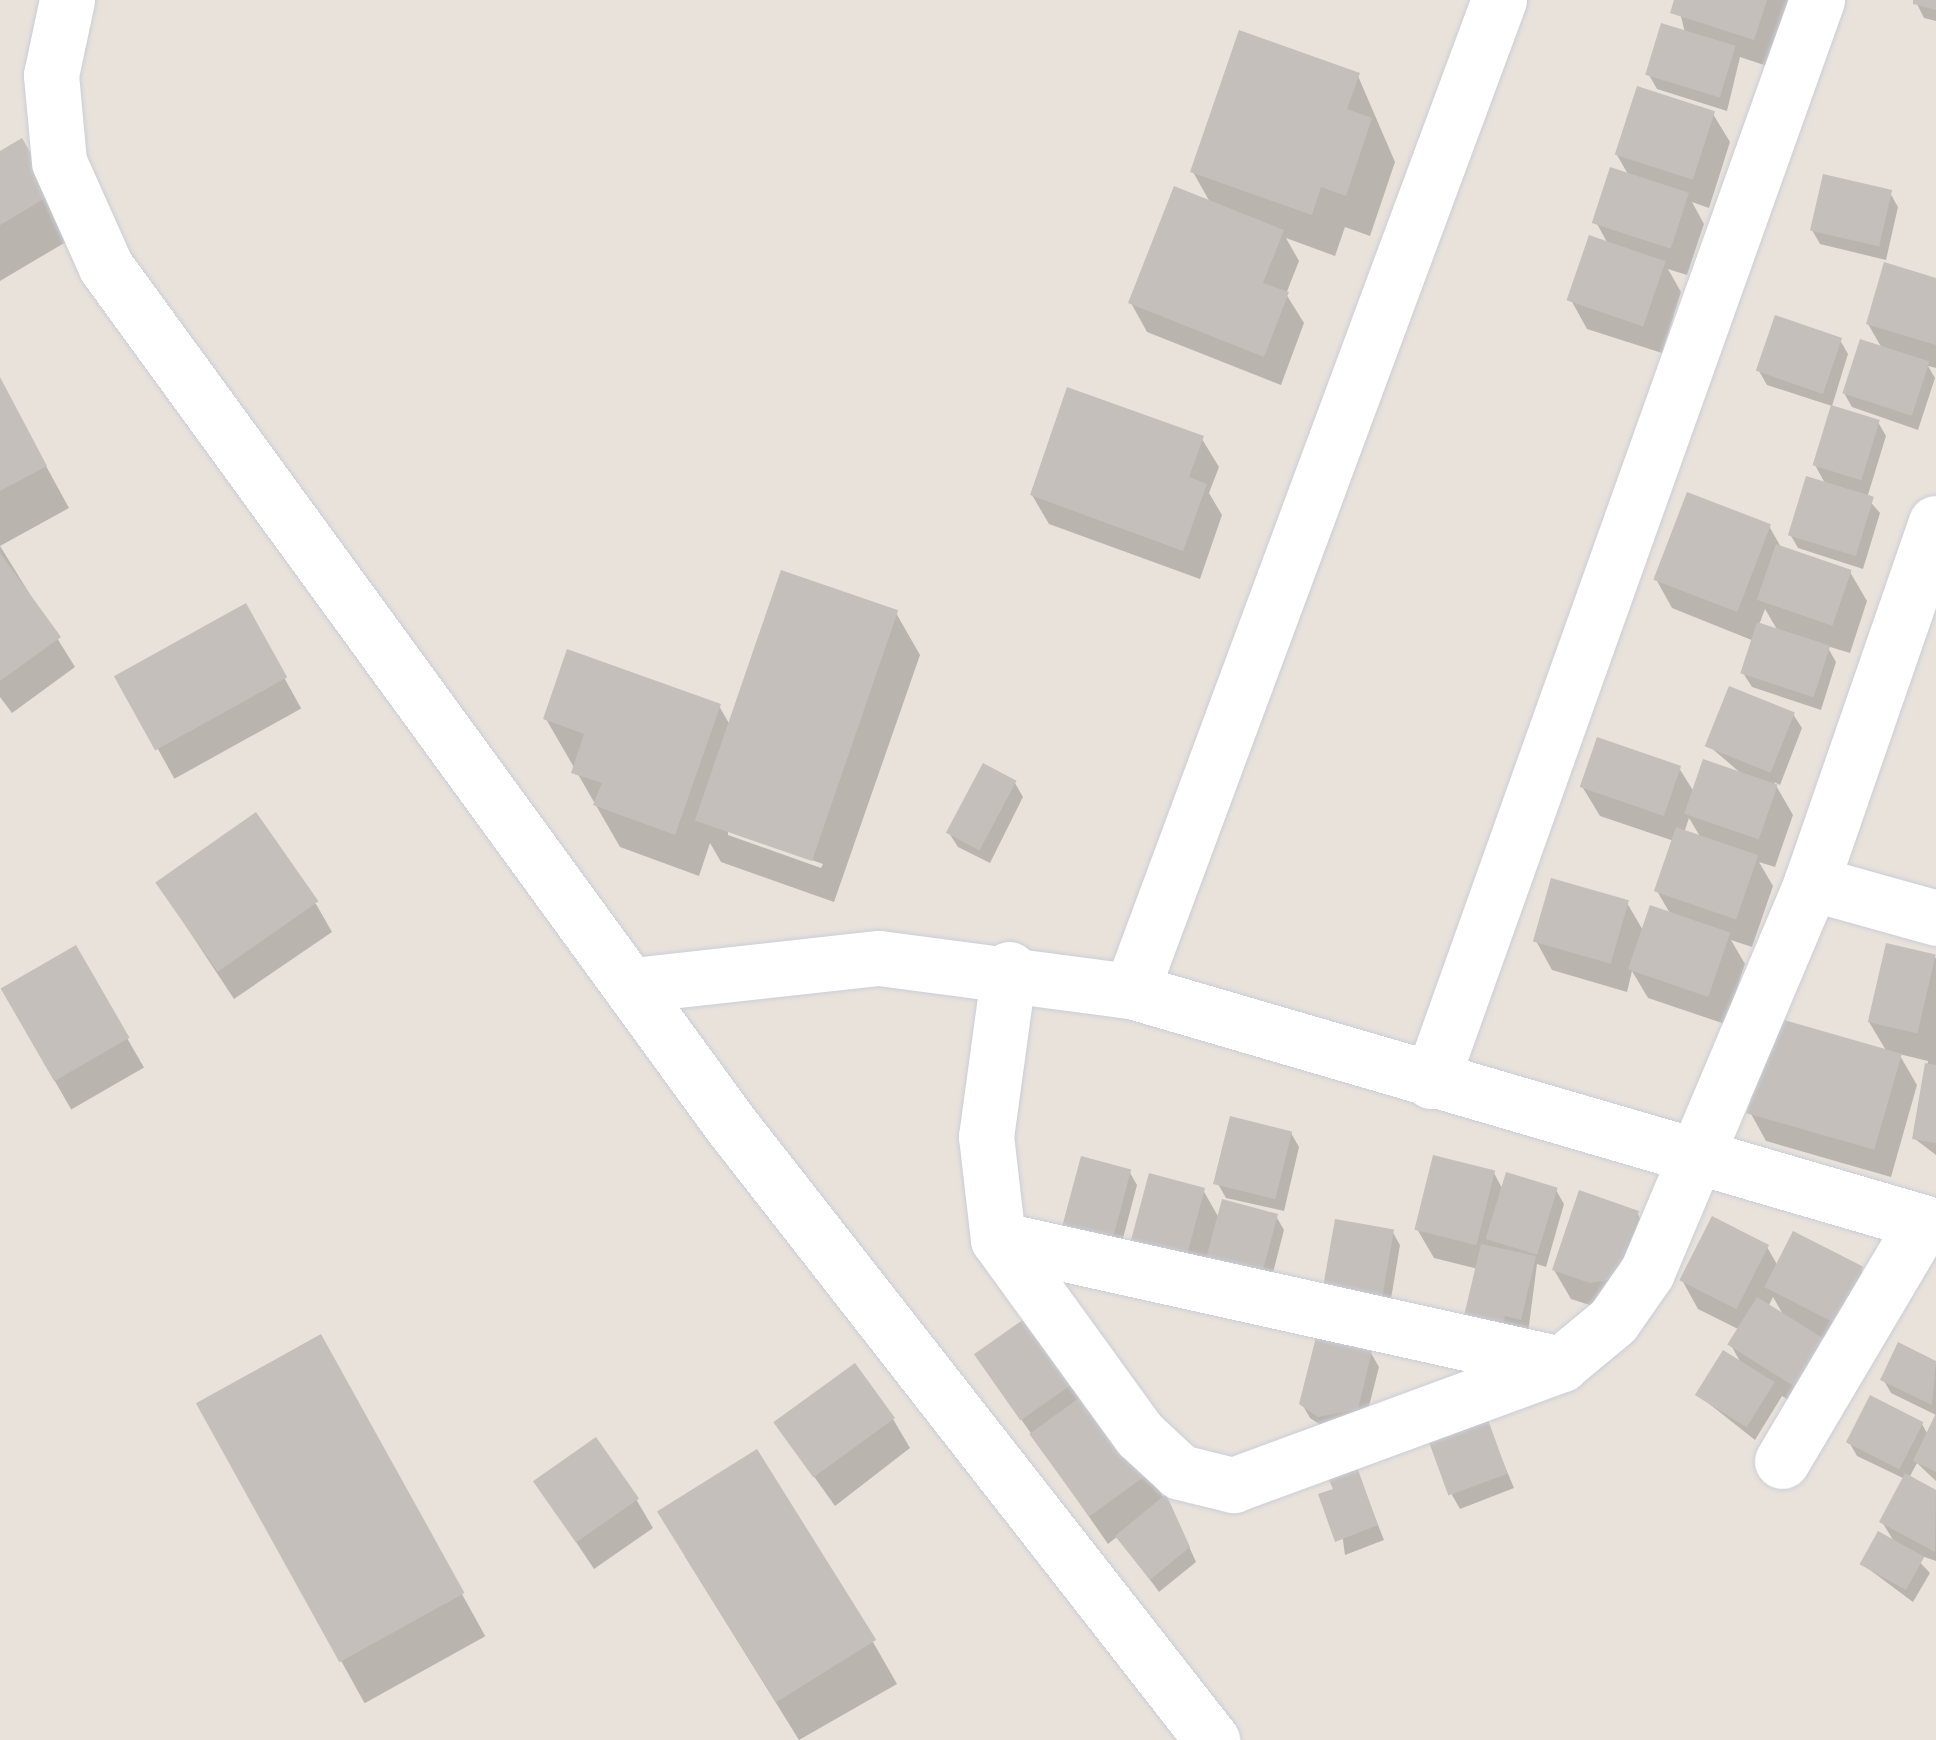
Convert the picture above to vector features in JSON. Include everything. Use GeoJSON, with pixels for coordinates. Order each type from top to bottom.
{"type":"FeatureCollection","features":[{"type":"Feature","properties":{"kind":"street"},"geometry":{"type":"LineString","coordinates":[[66,0],[51,75],[59,162],[106,267],[632,985],[1212,1740]]}},
{"type":"Feature","properties":{"kind":"street"},"geometry":{"type":"LineString","coordinates":[[1130,991],[1498,0]]}},
{"type":"Feature","properties":{"kind":"street"},"geometry":{"type":"LineString","coordinates":[[1430,1082],[1817,0]]}},
{"type":"Feature","properties":{"kind":"street"},"geometry":{"type":"LineString","coordinates":[[1009,970],[986,1136],[998,1239],[1140,1435],[1202,1483],[1232,1486],[1561,1364],[1614,1321],[1646,1272],[1917,645],[1936,523]]}},
{"type":"Feature","properties":{"kind":"street"},"geometry":{"type":"LineString","coordinates":[[1812,883],[1936,918]]}},
{"type":"Feature","properties":{"kind":"street"},"geometry":{"type":"LineString","coordinates":[[632,985],[880,958],[1009,970],[1130,991],[1692,1159],[1930,1224],[1782,1460]]}},
{"type":"Feature","properties":{"kind":"street"},"geometry":{"type":"LineString","coordinates":[[998,1239],[1561,1364]]}},
{"type":"Feature","properties":{"kind":"building"},"geometry":{"type":"Polygon","coordinates":[[[1674,0],[1767,0],[1754,40],[1670,13],[1674,0]]]}},
{"type":"Feature","properties":{"kind":"building"},"geometry":{"type":"Polygon","coordinates":[[[1913,0],[1936,0],[1936,10],[1913,4],[1913,0]]]}},
{"type":"Feature","properties":{"kind":"building"},"geometry":{"type":"Polygon","coordinates":[[[1661,23],[1736,46],[1720,97],[1645,75],[1661,23]]]}},
{"type":"Feature","properties":{"kind":"building"},"geometry":{"type":"Polygon","coordinates":[[[1239,30],[1360,73],[1347,109],[1372,118],[1346,196],[1321,187],[1312,215],[1190,172],[1239,30]]]}},
{"type":"Feature","properties":{"kind":"building"},"geometry":{"type":"Polygon","coordinates":[[[1637,86],[1715,111],[1693,180],[1615,154],[1637,86]]]}},
{"type":"Feature","properties":{"kind":"building"},"geometry":{"type":"Polygon","coordinates":[[[22,138],[54,193],[0,225],[0,151],[22,138]]]}},
{"type":"Feature","properties":{"kind":"building"},"geometry":{"type":"Polygon","coordinates":[[[1610,167],[1689,193],[1671,249],[1592,223],[1610,167]]]}},
{"type":"Feature","properties":{"kind":"building"},"geometry":{"type":"Polygon","coordinates":[[[1823,174],[1892,190],[1879,246],[1810,231],[1823,174]]]}},
{"type":"Feature","properties":{"kind":"building"},"geometry":{"type":"Polygon","coordinates":[[[1174,186],[1284,230],[1263,283],[1289,292],[1264,357],[1128,303],[1174,186]]]}},
{"type":"Feature","properties":{"kind":"building"},"geometry":{"type":"Polygon","coordinates":[[[1589,235],[1666,261],[1643,327],[1567,300],[1589,235]]]}},
{"type":"Feature","properties":{"kind":"building"},"geometry":{"type":"Polygon","coordinates":[[[1884,262],[1936,278],[1936,345],[1866,324],[1884,262]]]}},
{"type":"Feature","properties":{"kind":"building"},"geometry":{"type":"Polygon","coordinates":[[[1775,315],[1842,338],[1823,394],[1756,371],[1775,315]]]}},
{"type":"Feature","properties":{"kind":"building"},"geometry":{"type":"Polygon","coordinates":[[[1860,339],[1929,362],[1912,416],[1842,393],[1860,339]]]}},
{"type":"Feature","properties":{"kind":"building"},"geometry":{"type":"Polygon","coordinates":[[[0,377],[47,466],[0,491],[0,377]]]}},
{"type":"Feature","properties":{"kind":"building"},"geometry":{"type":"Polygon","coordinates":[[[1067,387],[1204,436],[1189,477],[1207,484],[1183,551],[1030,495],[1067,387]]]}},
{"type":"Feature","properties":{"kind":"building"},"geometry":{"type":"Polygon","coordinates":[[[1831,405],[1880,420],[1861,480],[1813,465],[1831,405]]]}},
{"type":"Feature","properties":{"kind":"building"},"geometry":{"type":"Polygon","coordinates":[[[1806,476],[1874,497],[1856,556],[1788,535],[1806,476]]]}},
{"type":"Feature","properties":{"kind":"building"},"geometry":{"type":"Polygon","coordinates":[[[1687,492],[1771,524],[1737,612],[1653,580],[1687,492]]]}},
{"type":"Feature","properties":{"kind":"building"},"geometry":{"type":"Polygon","coordinates":[[[1776,544],[1852,570],[1832,626],[1757,600],[1776,544]]]}},
{"type":"Feature","properties":{"kind":"building"},"geometry":{"type":"Polygon","coordinates":[[[0,553],[61,637],[0,681],[0,553]]]}},
{"type":"Feature","properties":{"kind":"building"},"geometry":{"type":"Polygon","coordinates":[[[781,570],[898,610],[812,861],[695,821],[781,570]]]}},
{"type":"Feature","properties":{"kind":"building"},"geometry":{"type":"Polygon","coordinates":[[[246,603],[287,677],[155,751],[114,676],[246,603]]]}},
{"type":"Feature","properties":{"kind":"building"},"geometry":{"type":"Polygon","coordinates":[[[1757,622],[1830,646],[1814,697],[1740,673],[1757,622]]]}},
{"type":"Feature","properties":{"kind":"building"},"geometry":{"type":"Polygon","coordinates":[[[567,649],[721,704],[675,835],[593,805],[602,783],[571,773],[584,734],[543,719],[567,649]]]}},
{"type":"Feature","properties":{"kind":"building"},"geometry":{"type":"Polygon","coordinates":[[[1729,686],[1795,713],[1770,773],[1705,746],[1729,686]]]}},
{"type":"Feature","properties":{"kind":"building"},"geometry":{"type":"Polygon","coordinates":[[[1597,737],[1681,766],[1664,816],[1580,787],[1597,737]]]}},
{"type":"Feature","properties":{"kind":"building"},"geometry":{"type":"Polygon","coordinates":[[[1703,759],[1778,785],[1759,840],[1684,814],[1703,759]]]}},
{"type":"Feature","properties":{"kind":"building"},"geometry":{"type":"Polygon","coordinates":[[[983,763],[1017,781],[979,851],[946,833],[983,763]]]}},
{"type":"Feature","properties":{"kind":"building"},"geometry":{"type":"Polygon","coordinates":[[[256,812],[319,901],[218,972],[155,883],[256,812]]]}},
{"type":"Feature","properties":{"kind":"building"},"geometry":{"type":"Polygon","coordinates":[[[1676,827],[1758,855],[1736,920],[1654,891],[1676,827]]]}},
{"type":"Feature","properties":{"kind":"building"},"geometry":{"type":"Polygon","coordinates":[[[1551,878],[1629,900],[1611,964],[1533,941],[1551,878]]]}},
{"type":"Feature","properties":{"kind":"building"},"geometry":{"type":"Polygon","coordinates":[[[1650,905],[1730,933],[1708,997],[1628,969],[1650,905]]]}},
{"type":"Feature","properties":{"kind":"building"},"geometry":{"type":"Polygon","coordinates":[[[1886,943],[1936,954],[1917,1033],[1868,1022],[1886,943]]]}},
{"type":"Feature","properties":{"kind":"building"},"geometry":{"type":"Polygon","coordinates":[[[76,945],[130,1038],[54,1081],[1,988],[76,945]]]}},
{"type":"Feature","properties":{"kind":"building"},"geometry":{"type":"Polygon","coordinates":[[[1774,1017],[1902,1054],[1874,1150],[1746,1113],[1774,1017]]]}},
{"type":"Feature","properties":{"kind":"building"},"geometry":{"type":"Polygon","coordinates":[[[1925,1063],[1936,1065],[1936,1143],[1912,1139],[1925,1063]]]}},
{"type":"Feature","properties":{"kind":"building"},"geometry":{"type":"Polygon","coordinates":[[[1230,1116],[1292,1131],[1275,1199],[1213,1184],[1230,1116]]]}},
{"type":"Feature","properties":{"kind":"building"},"geometry":{"type":"Polygon","coordinates":[[[1433,1155],[1495,1170],[1476,1245],[1414,1230],[1433,1155]]]}},
{"type":"Feature","properties":{"kind":"building"},"geometry":{"type":"Polygon","coordinates":[[[1081,1156],[1131,1169],[1110,1248],[1060,1234],[1081,1156]]]}},
{"type":"Feature","properties":{"kind":"building"},"geometry":{"type":"Polygon","coordinates":[[[1506,1172],[1558,1188],[1537,1255],[1486,1239],[1506,1172]]]}},
{"type":"Feature","properties":{"kind":"building"},"geometry":{"type":"Polygon","coordinates":[[[1149,1173],[1205,1188],[1182,1275],[1126,1260],[1149,1173]]]}},
{"type":"Feature","properties":{"kind":"building"},"geometry":{"type":"Polygon","coordinates":[[[1579,1190],[1639,1211],[1615,1279],[1590,1283],[1552,1270],[1579,1190]]]}},
{"type":"Feature","properties":{"kind":"building"},"geometry":{"type":"Polygon","coordinates":[[[1222,1199],[1278,1214],[1260,1280],[1204,1265],[1222,1199]]]}},
{"type":"Feature","properties":{"kind":"building"},"geometry":{"type":"Polygon","coordinates":[[[1712,1216],[1769,1245],[1736,1309],[1679,1280],[1712,1216]]]}},
{"type":"Feature","properties":{"kind":"building"},"geometry":{"type":"Polygon","coordinates":[[[1335,1219],[1394,1229],[1382,1298],[1323,1288],[1335,1219]]]}},
{"type":"Feature","properties":{"kind":"building"},"geometry":{"type":"Polygon","coordinates":[[[1793,1231],[1863,1267],[1835,1323],[1764,1287],[1793,1231]]]}},
{"type":"Feature","properties":{"kind":"building"},"geometry":{"type":"Polygon","coordinates":[[[1481,1244],[1536,1256],[1521,1320],[1505,1316],[1502,1329],[1463,1320],[1481,1244]]]}},
{"type":"Feature","properties":{"kind":"building"},"geometry":{"type":"Polygon","coordinates":[[[1757,1297],[1834,1345],[1804,1393],[1727,1344],[1757,1297]]]}},
{"type":"Feature","properties":{"kind":"building"},"geometry":{"type":"Polygon","coordinates":[[[1037,1310],[1083,1376],[1020,1421],[974,1354],[1037,1310]]]}},
{"type":"Feature","properties":{"kind":"building"},"geometry":{"type":"Polygon","coordinates":[[[321,1334],[465,1593],[339,1662],[196,1403],[321,1334]]]}},
{"type":"Feature","properties":{"kind":"building"},"geometry":{"type":"Polygon","coordinates":[[[1316,1337],[1372,1351],[1358,1409],[1318,1417],[1299,1404],[1316,1337]]]}},
{"type":"Feature","properties":{"kind":"building"},"geometry":{"type":"Polygon","coordinates":[[[1898,1342],[1936,1361],[1932,1405],[1880,1380],[1898,1342]]]}},
{"type":"Feature","properties":{"kind":"building"},"geometry":{"type":"Polygon","coordinates":[[[1723,1350],[1775,1382],[1747,1427],[1695,1395],[1723,1350]]]}},
{"type":"Feature","properties":{"kind":"building"},"geometry":{"type":"Polygon","coordinates":[[[855,1363],[895,1418],[813,1477],[773,1422],[855,1363]]]}},
{"type":"Feature","properties":{"kind":"building"},"geometry":{"type":"Polygon","coordinates":[[[1090,1390],[1150,1473],[1089,1517],[1029,1434],[1090,1390]]]}},
{"type":"Feature","properties":{"kind":"building"},"geometry":{"type":"Polygon","coordinates":[[[1870,1395],[1923,1422],[1899,1469],[1846,1442],[1870,1395]]]}},
{"type":"Feature","properties":{"kind":"building"},"geometry":{"type":"Polygon","coordinates":[[[1484,1409],[1508,1474],[1448,1495],[1425,1431],[1484,1409]]]}},
{"type":"Feature","properties":{"kind":"building"},"geometry":{"type":"Polygon","coordinates":[[[1936,1413],[1936,1472],[1913,1461],[1936,1413]]]}},
{"type":"Feature","properties":{"kind":"building"},"geometry":{"type":"Polygon","coordinates":[[[596,1437],[639,1498],[576,1543],[533,1481],[596,1437]]]}},
{"type":"Feature","properties":{"kind":"building"},"geometry":{"type":"Polygon","coordinates":[[[757,1449],[876,1640],[776,1702],[657,1512],[757,1449]]]}},
{"type":"Feature","properties":{"kind":"building"},"geometry":{"type":"Polygon","coordinates":[[[1357,1467],[1378,1525],[1335,1542],[1318,1494],[1333,1489],[1328,1478],[1357,1467]]]}},
{"type":"Feature","properties":{"kind":"building"},"geometry":{"type":"Polygon","coordinates":[[[1905,1473],[1936,1490],[1935,1552],[1879,1522],[1905,1473]]]}},
{"type":"Feature","properties":{"kind":"building"},"geometry":{"type":"Polygon","coordinates":[[[1166,1494],[1190,1547],[1150,1580],[1115,1536],[1166,1494]]]}},
{"type":"Feature","properties":{"kind":"building"},"geometry":{"type":"Polygon","coordinates":[[[1878,1531],[1924,1557],[1906,1590],[1860,1564],[1878,1531]]]}}]}
